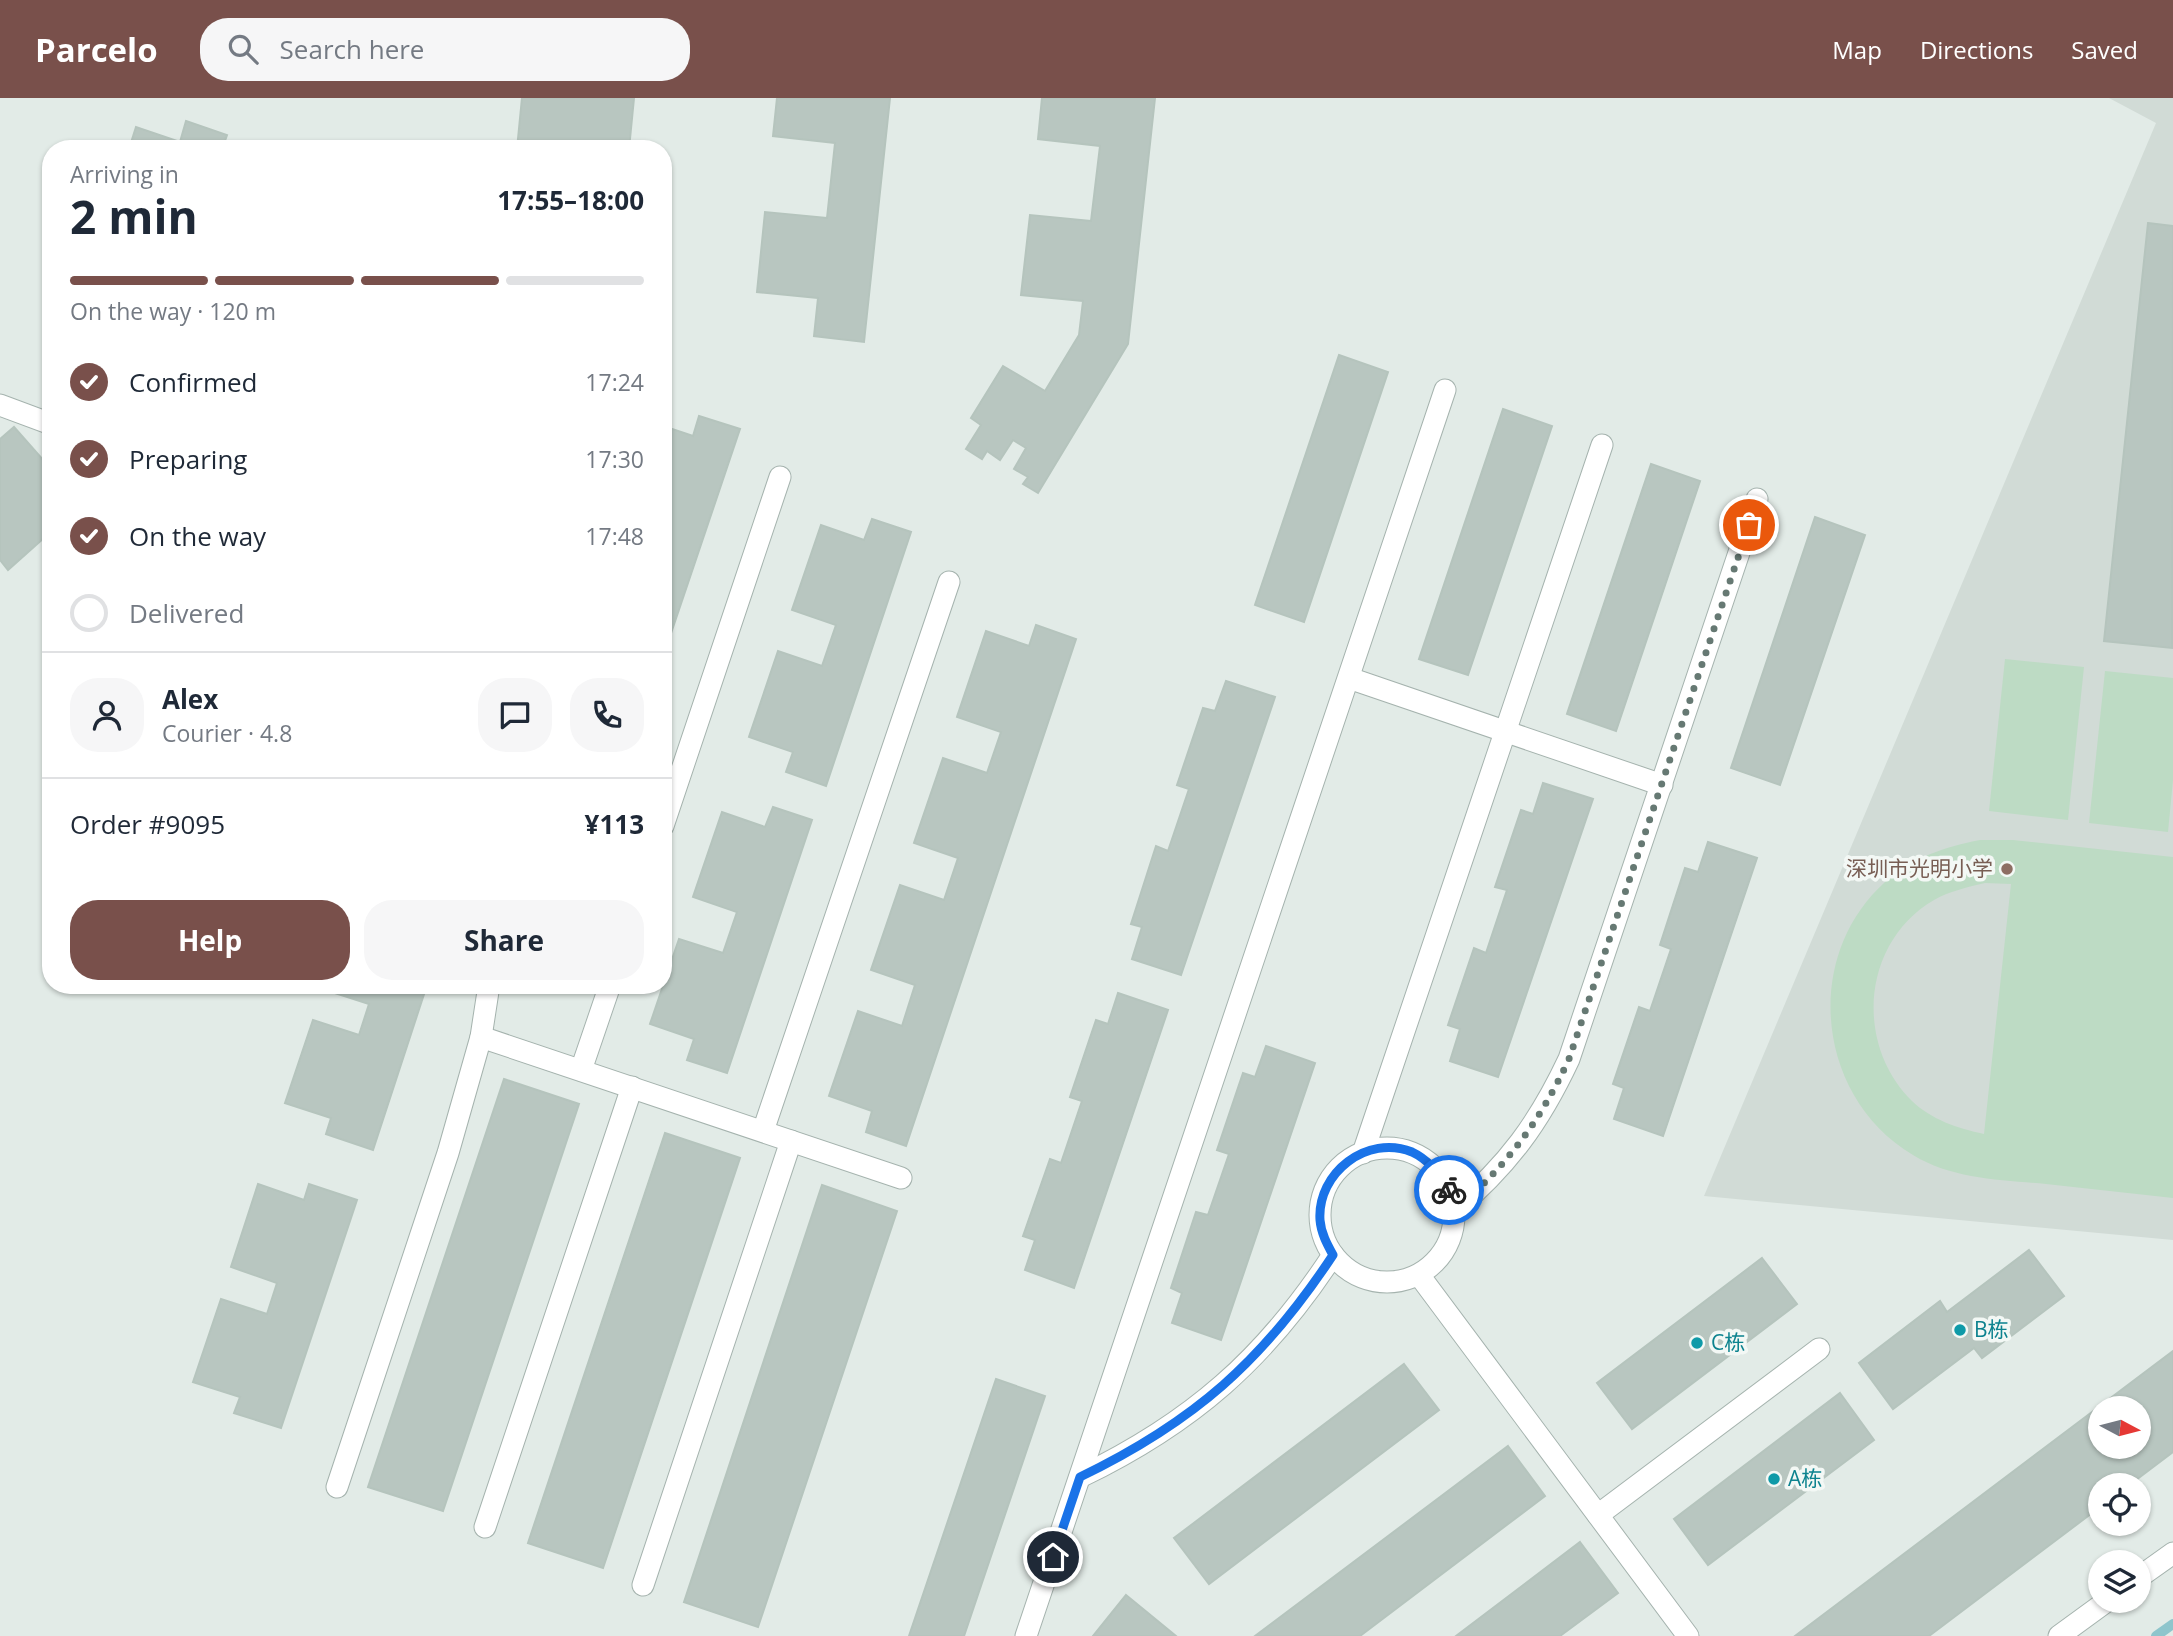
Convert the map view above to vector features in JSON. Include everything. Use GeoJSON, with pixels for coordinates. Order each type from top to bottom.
{"type":"FeatureCollection","features":[{"type":"Feature","properties":{"kind":"street"},"geometry":{"type":"LineString","coordinates":[[1026,1636],[1445,390]]}},
{"type":"Feature","properties":{"kind":"street"},"geometry":{"type":"LineString","coordinates":[[0,404],[42,420]]}},
{"type":"Feature","properties":{"kind":"street"},"geometry":{"type":"LineString","coordinates":[[1363,1153],[1602,444]]}},
{"type":"Feature","properties":{"kind":"street"},"geometry":{"type":"LineString","coordinates":[[672,798],[780,477]]}},
{"type":"Feature","properties":{"kind":"street"},"geometry":{"type":"LineString","coordinates":[[1454,1211],[1483,1186],[1533,1127],[1553,1094],[1569,1059],[1757,499]]}},
{"type":"Feature","properties":{"kind":"street"},"geometry":{"type":"LineString","coordinates":[[763,1131],[949,582]]}},
{"type":"Feature","properties":{"kind":"street"},"geometry":{"type":"LineString","coordinates":[[1349,678],[1662,785]]}},
{"type":"Feature","properties":{"kind":"street"},"geometry":{"type":"LineString","coordinates":[[337,1487],[448,1153],[481,1037],[488,994]]}},
{"type":"Feature","properties":{"kind":"street"},"geometry":{"type":"LineString","coordinates":[[581,1070],[607,994]]}},
{"type":"Feature","properties":{"kind":"street"},"geometry":{"type":"LineString","coordinates":[[481,1037],[901,1178]]}},
{"type":"Feature","properties":{"kind":"street"},"geometry":{"type":"LineString","coordinates":[[485,1527],[632,1087]]}},
{"type":"Feature","properties":{"kind":"street"},"geometry":{"type":"LineString","coordinates":[[643,1585],[791,1141]]}},
{"type":"Feature","properties":{"kind":"street"},"geometry":{"type":"LineString","coordinates":[[1392,1148],[1411,1152],[1427,1161],[1441,1175],[1450,1192],[1454,1211],[1453,1230],[1446,1248],[1434,1263],[1419,1275],[1382,1283],[1363,1279],[1346,1269],[1333,1255],[1322,1229],[1321,1200],[1339,1167],[1373,1149],[1392,1148]]}},
{"type":"Feature","properties":{"kind":"street"},"geometry":{"type":"LineString","coordinates":[[1080,1477],[1165,1431],[1205,1402],[1241,1370],[1275,1334],[1306,1297],[1333,1255]]}},
{"type":"Feature","properties":{"kind":"street"},"geometry":{"type":"LineString","coordinates":[[1419,1275],[1688,1636]]}},
{"type":"Feature","properties":{"kind":"street"},"geometry":{"type":"LineString","coordinates":[[1598,1515],[1819,1349]]}},
{"type":"Feature","properties":{"kind":"street"},"geometry":{"type":"LineString","coordinates":[[2151,1569],[2173,1553]]}},
{"type":"Feature","properties":{"kind":"street"},"geometry":{"type":"LineString","coordinates":[[2059,1636],[2091,1613]]}},
{"type":"Feature","properties":{"kind":"shaded area","name":"深圳市光明小学"},"geometry":{"type":"Polygon","coordinates":[[[2109,98],[2173,98],[2173,1240],[1704,1196],[2156,123],[2109,98]]]}},
{"type":"Feature","properties":{"kind":"green space"},"geometry":{"type":"Polygon","coordinates":[[[2005,659],[2084,667],[2068,820],[1989,811],[2005,659]]]}},
{"type":"Feature","properties":{"kind":"green space"},"geometry":{"type":"Polygon","coordinates":[[[2105,671],[2173,678],[2173,780],[2168,832],[2089,823],[2105,671]]]}},
{"type":"Feature","properties":{"kind":"green space"},"geometry":{"type":"Polygon","coordinates":[[[1980,840],[2013,840],[2173,857],[2173,1198],[1960,1174],[1913,1155],[1881,1130],[1856,1099],[1840,1064],[1832,1026],[1832,987],[1840,949],[1858,913],[1885,882],[1918,860],[1980,840]],[[1985,883],[1953,892],[1934,900],[1910,918],[1892,941],[1880,967],[1874,995],[1874,1023],[1881,1051],[1893,1078],[1912,1101],[1936,1118],[1984,1134],[2011,884],[1985,883]]]}},
{"type":"Feature","properties":{"kind":"building"},"geometry":{"type":"Polygon","coordinates":[[[522,98],[634,98],[630,140],[518,140],[522,98]]]}},
{"type":"Feature","properties":{"kind":"building"},"geometry":{"type":"Polygon","coordinates":[[[777,98],[890,98],[864,342],[814,336],[818,298],[757,292],[765,212],[827,218],[835,143],[773,136],[777,98]]]}},
{"type":"Feature","properties":{"kind":"building"},"geometry":{"type":"Polygon","coordinates":[[[1042,98],[1155,98],[1128,344],[1038,493],[1023,484],[1028,477],[1014,469],[1026,448],[1013,440],[1000,460],[987,451],[982,459],[966,449],[981,425],[971,418],[1003,366],[1045,391],[1079,335],[1083,301],[1021,295],[1030,215],[1091,221],[1100,146],[1038,139],[1042,98]]]}},
{"type":"Feature","properties":{"kind":"building"},"geometry":{"type":"Polygon","coordinates":[[[186,121],[227,135],[225,140],[181,140],[186,121]]]}},
{"type":"Feature","properties":{"kind":"building"},"geometry":{"type":"Polygon","coordinates":[[[136,127],[174,140],[132,140],[136,127]]]}},
{"type":"Feature","properties":{"kind":"building"},"geometry":{"type":"Polygon","coordinates":[[[2148,223],[2173,226],[2172,648],[2104,641],[2148,223]]]}},
{"type":"Feature","properties":{"kind":"building"},"geometry":{"type":"Polygon","coordinates":[[[1339,355],[1388,372],[1304,622],[1255,605],[1339,355]]]}},
{"type":"Feature","properties":{"kind":"building"},"geometry":{"type":"Polygon","coordinates":[[[1503,409],[1552,426],[1468,675],[1419,659],[1503,409]]]}},
{"type":"Feature","properties":{"kind":"building"},"geometry":{"type":"Polygon","coordinates":[[[699,416],[740,429],[672,630],[672,429],[693,436],[699,416]]]}},
{"type":"Feature","properties":{"kind":"building"},"geometry":{"type":"Polygon","coordinates":[[[14,427],[42,459],[42,540],[8,570],[0,560],[0,439],[14,427]]]}},
{"type":"Feature","properties":{"kind":"building"},"geometry":{"type":"Polygon","coordinates":[[[1651,464],[1700,481],[1616,731],[1567,714],[1651,464]]]}},
{"type":"Feature","properties":{"kind":"building"},"geometry":{"type":"Polygon","coordinates":[[[1815,517],[1865,535],[1780,785],[1731,768],[1815,517]]]}},
{"type":"Feature","properties":{"kind":"building"},"geometry":{"type":"Polygon","coordinates":[[[872,519],[911,532],[826,786],[786,772],[793,752],[749,737],[778,651],[822,666],[836,625],[792,610],[821,525],[864,540],[872,519]]]}},
{"type":"Feature","properties":{"kind":"building"},"geometry":{"type":"Polygon","coordinates":[[[1036,625],[1076,639],[906,1146],[866,1132],[872,1111],[829,1096],[858,1011],[902,1026],[915,985],[871,970],[900,885],[944,900],[958,858],[914,843],[943,758],[987,773],[1001,732],[957,717],[986,631],[1029,646],[1036,625]]]}},
{"type":"Feature","properties":{"kind":"building"},"geometry":{"type":"Polygon","coordinates":[[[1226,681],[1275,697],[1181,975],[1132,959],[1142,927],[1131,924],[1156,846],[1168,851],[1189,789],[1177,785],[1203,708],[1215,711],[1226,681]]]}},
{"type":"Feature","properties":{"kind":"building"},"geometry":{"type":"Polygon","coordinates":[[[1543,783],[1593,799],[1498,1077],[1450,1061],[1460,1029],[1448,1025],[1474,948],[1486,953],[1507,890],[1495,887],[1521,810],[1533,814],[1543,783]]]}},
{"type":"Feature","properties":{"kind":"building"},"geometry":{"type":"Polygon","coordinates":[[[773,807],[812,820],[727,1073],[687,1060],[694,1039],[650,1024],[660,994],[672,994],[672,960],[679,939],[723,953],[737,912],[693,897],[722,812],[765,827],[773,807]]]}},
{"type":"Feature","properties":{"kind":"building"},"geometry":{"type":"Polygon","coordinates":[[[1708,842],[1757,858],[1663,1136],[1614,1119],[1624,1088],[1613,1084],[1639,1007],[1650,1011],[1671,949],[1660,945],[1685,868],[1698,872],[1708,842]]]}},
{"type":"Feature","properties":{"kind":"building"},"geometry":{"type":"Polygon","coordinates":[[[1118,993],[1168,1010],[1074,1288],[1025,1270],[1035,1240],[1023,1236],[1050,1159],[1061,1163],[1082,1101],[1070,1097],[1096,1020],[1108,1024],[1118,993]]]}},
{"type":"Feature","properties":{"kind":"building"},"geometry":{"type":"Polygon","coordinates":[[[338,994],[424,994],[373,1150],[326,1134],[331,1118],[285,1103],[313,1020],[359,1035],[369,1004],[338,994]]]}},
{"type":"Feature","properties":{"kind":"building"},"geometry":{"type":"Polygon","coordinates":[[[1266,1046],[1315,1063],[1221,1340],[1172,1323],[1182,1293],[1171,1288],[1196,1212],[1208,1215],[1229,1154],[1217,1150],[1243,1073],[1255,1077],[1266,1046]]]}},
{"type":"Feature","properties":{"kind":"building"},"geometry":{"type":"Polygon","coordinates":[[[504,1079],[579,1104],[443,1511],[368,1487],[504,1079]]]}},
{"type":"Feature","properties":{"kind":"building"},"geometry":{"type":"Polygon","coordinates":[[[665,1133],[740,1158],[603,1568],[528,1543],[665,1133]]]}},
{"type":"Feature","properties":{"kind":"building"},"geometry":{"type":"Polygon","coordinates":[[[258,1184],[304,1200],[309,1184],[357,1200],[281,1428],[234,1413],[240,1397],[193,1382],[221,1299],[267,1314],[277,1283],[231,1267],[258,1184]]]}},
{"type":"Feature","properties":{"kind":"building"},"geometry":{"type":"Polygon","coordinates":[[[822,1185],[897,1211],[758,1627],[684,1602],[822,1185]]]}},
{"type":"Feature","properties":{"kind":"building","name":"B栋"},"geometry":{"type":"Polygon","coordinates":[[[2029,1250],[2064,1296],[1982,1358],[1974,1348],[1893,1409],[1859,1363],[1940,1301],[1947,1312],[2029,1250]]]}},
{"type":"Feature","properties":{"kind":"building","name":"C栋"},"geometry":{"type":"Polygon","coordinates":[[[1762,1258],[1797,1304],[1632,1429],[1597,1383],[1762,1258]]]}},
{"type":"Feature","properties":{"kind":"building"},"geometry":{"type":"Polygon","coordinates":[[[2173,1351],[2173,1452],[2145,1473],[2088,1473],[2088,1516],[1929,1636],[1795,1636],[2088,1415],[2088,1460],[2151,1460],[2151,1396],[2113,1396],[2173,1351]]]}},
{"type":"Feature","properties":{"kind":"building"},"geometry":{"type":"Polygon","coordinates":[[[1404,1364],[1439,1410],[1209,1584],[1174,1538],[1404,1364]]]}},
{"type":"Feature","properties":{"kind":"building"},"geometry":{"type":"Polygon","coordinates":[[[996,1379],[1045,1396],[964,1636],[909,1636],[996,1379]]]}},
{"type":"Feature","properties":{"kind":"building","name":"A栋"},"geometry":{"type":"Polygon","coordinates":[[[1840,1393],[1874,1440],[1708,1565],[1674,1519],[1840,1393]]]}},
{"type":"Feature","properties":{"kind":"building"},"geometry":{"type":"Polygon","coordinates":[[[1508,1446],[1545,1496],[1360,1636],[1255,1636],[1508,1446]]]}},
{"type":"Feature","properties":{"kind":"building"},"geometry":{"type":"Polygon","coordinates":[[[1580,1542],[1618,1593],[1560,1636],[1456,1636],[1580,1542]]]}},
{"type":"Feature","properties":{"kind":"building"},"geometry":{"type":"Polygon","coordinates":[[[1126,1595],[1176,1636],[1093,1636],[1126,1595]]]}},
{"type":"Feature","properties":{"kind":"waterway"},"geometry":{"type":"LineString","coordinates":[[2156,1636],[2173,1624]]}},
{"type":"Feature","properties":{"kind":"way so far"},"geometry":{"type":"LineString","coordinates":[[1449,1190],[1454,1211],[1483,1186],[1533,1127],[1553,1094],[1569,1059],[1749,525]]}},
{"type":"Feature","properties":{"kind":"place","name":"深圳市光明小学"},"geometry":{"type":"Point","coordinates":[2007,869]}},
{"type":"Feature","properties":{"kind":"place","name":"B栋"},"geometry":{"type":"Point","coordinates":[1960,1330]}},
{"type":"Feature","properties":{"kind":"place","name":"C栋"},"geometry":{"type":"Point","coordinates":[1697,1343]}},
{"type":"Feature","properties":{"kind":"place","name":"A栋"},"geometry":{"type":"Point","coordinates":[1774,1479]}},
{"type":"Feature","properties":{"kind":"route"},"geometry":{"type":"LineString","coordinates":[[1053,1557],[1080,1477],[1165,1431],[1205,1402],[1241,1370],[1306,1297],[1333,1255],[1324,1238],[1320,1220],[1321,1200],[1339,1167],[1355,1156],[1373,1149],[1392,1148],[1411,1152],[1427,1161],[1441,1175],[1449,1190]]}}]}
